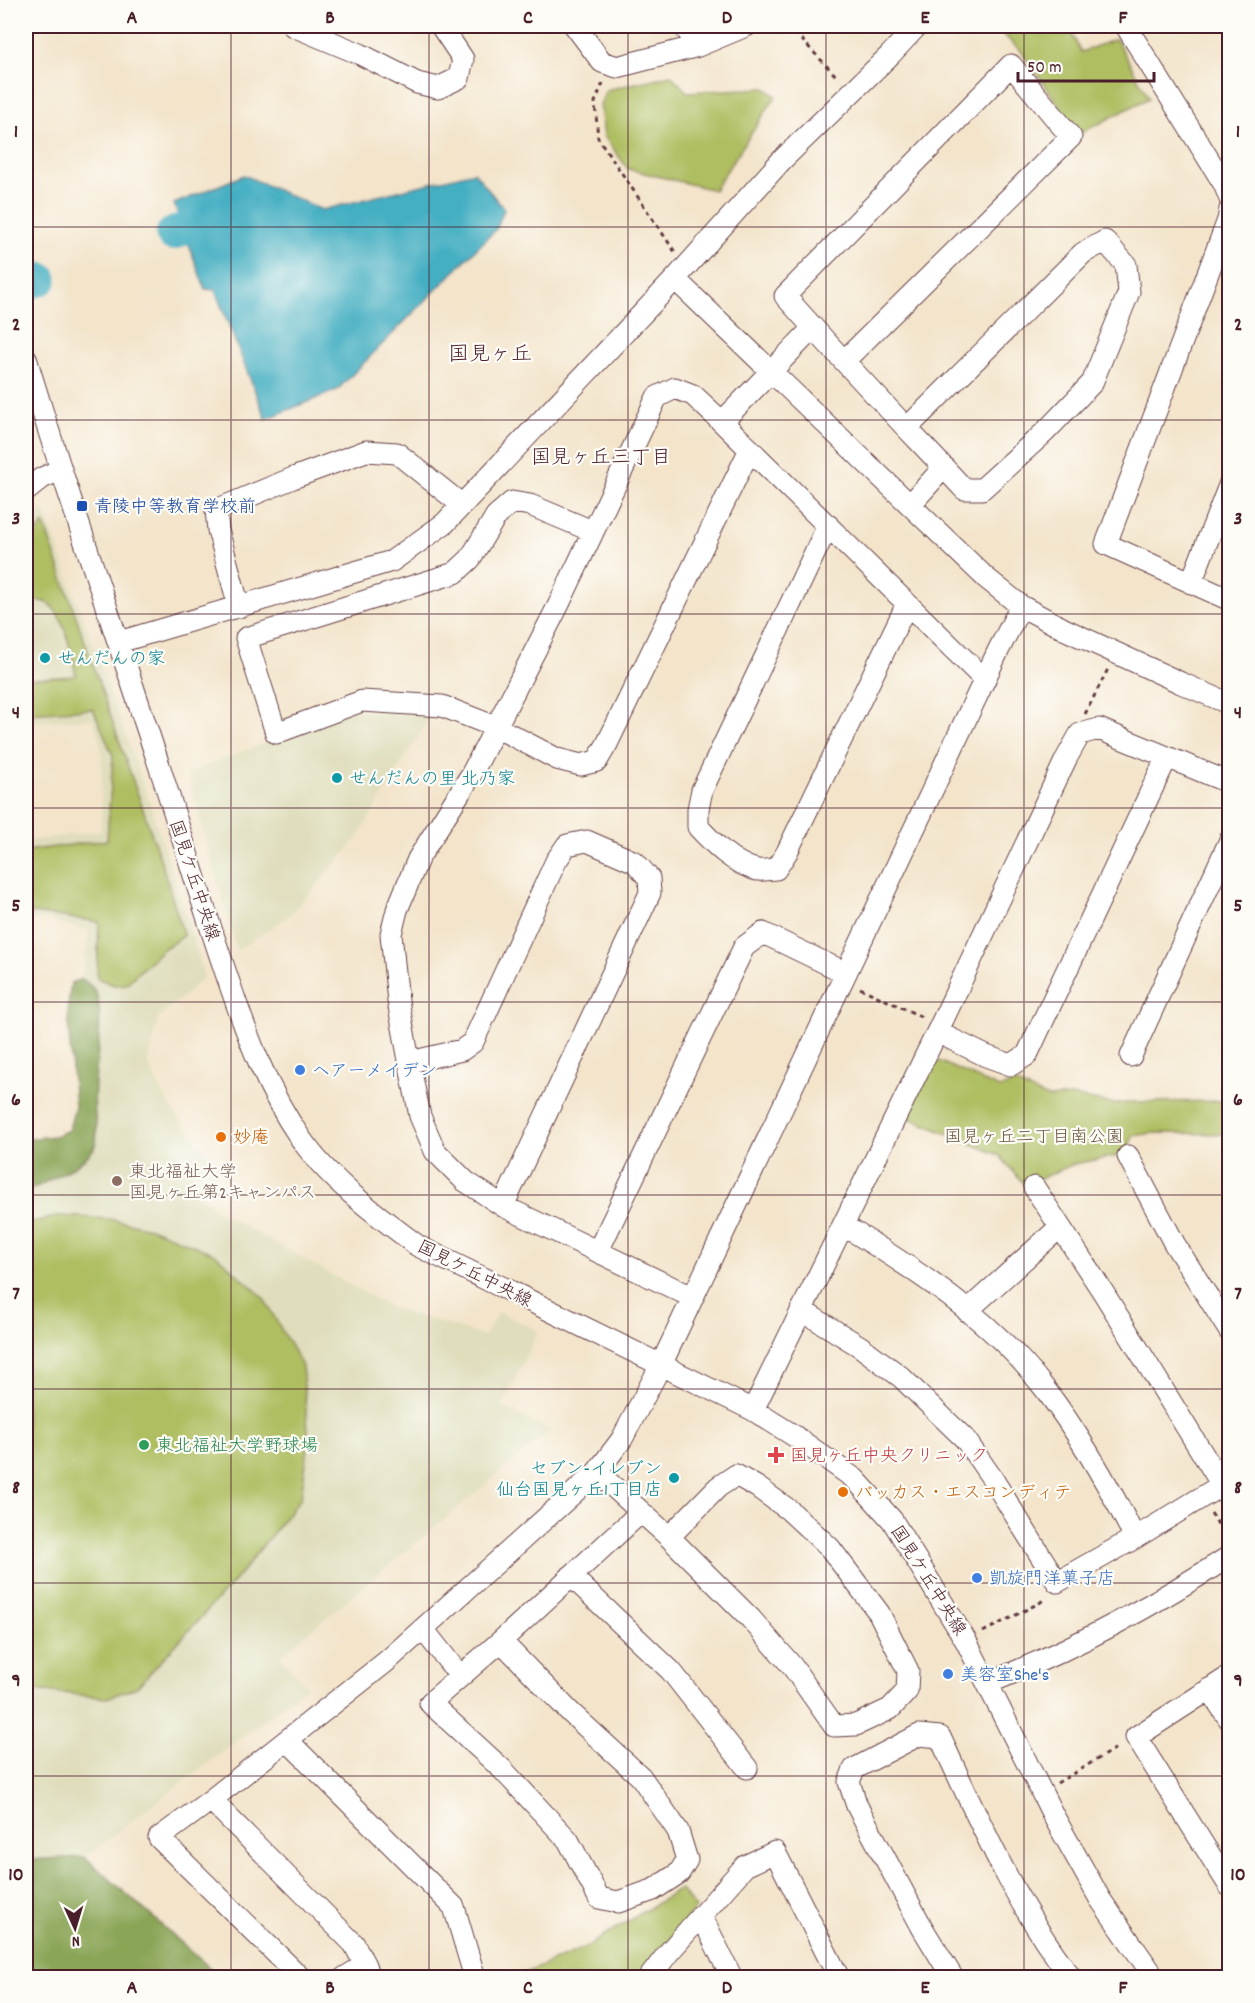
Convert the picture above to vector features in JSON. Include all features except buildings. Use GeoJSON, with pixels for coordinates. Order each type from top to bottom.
{"type":"FeatureCollection","features":[{"type":"Feature","properties":{"kind":"street"},"geometry":{"type":"LineString","coordinates":[[293,26],[360,54],[417,83],[438,88],[459,78],[464,59],[441,26]]}},
{"type":"Feature","properties":{"kind":"street"},"geometry":{"type":"LineString","coordinates":[[575,26],[602,62],[617,67],[698,46],[746,26]]}},
{"type":"Feature","properties":{"kind":"street"},"geometry":{"type":"LineString","coordinates":[[684,26],[698,46]]}},
{"type":"Feature","properties":{"kind":"street"},"geometry":{"type":"LineString","coordinates":[[119,642],[392,561],[445,523],[680,273],[781,161],[890,56],[917,26]]}},
{"type":"Feature","properties":{"kind":"street"},"geometry":{"type":"LineString","coordinates":[[1129,27],[1224,184],[1230,199]]}},
{"type":"Feature","properties":{"kind":"street"},"geometry":{"type":"LineString","coordinates":[[844,361],[1071,137],[1011,65],[785,296],[813,328],[964,489],[982,489],[1045,432],[1092,383],[1129,292],[1126,265],[1105,241],[1083,253],[907,428]]}},
{"type":"Feature","properties":{"kind":"street"},"geometry":{"type":"LineString","coordinates":[[1230,209],[1223,252],[1106,544],[1230,600]]}},
{"type":"Feature","properties":{"kind":"street"},"geometry":{"type":"LineString","coordinates":[[680,273],[771,371],[986,578],[1021,606],[1116,653],[1230,704]]}},
{"type":"Feature","properties":{"kind":"street"},"geometry":{"type":"LineString","coordinates":[[722,422],[813,328]]}},
{"type":"Feature","properties":{"kind":"street","name":"国見ケ丘中央線"},"geometry":{"type":"LineString","coordinates":[[26,358],[60,470],[254,1053],[276,1099],[302,1141],[329,1172],[374,1214],[418,1246],[753,1410],[855,1479],[892,1520],[966,1641],[1041,1792],[1100,1899],[1155,1977]]}},
{"type":"Feature","properties":{"kind":"street"},"geometry":{"type":"LineString","coordinates":[[692,1297],[504,1206],[465,1181],[435,1151],[420,1116],[393,965],[391,934],[397,910],[418,860],[471,775],[496,727],[558,606],[657,397],[675,388],[693,395],[722,422],[985,680]]}},
{"type":"Feature","properties":{"kind":"street"},"geometry":{"type":"LineString","coordinates":[[592,531],[530,505],[512,502],[496,516],[470,559],[455,573],[246,638],[276,733],[362,701],[442,706],[496,727],[557,759],[580,765],[597,761],[750,449]]}},
{"type":"Feature","properties":{"kind":"street"},"geometry":{"type":"LineString","coordinates":[[240,607],[218,530],[216,510],[366,451],[397,453],[462,505]]}},
{"type":"Feature","properties":{"kind":"street"},"geometry":{"type":"LineString","coordinates":[[910,505],[944,467]]}},
{"type":"Feature","properties":{"kind":"street"},"geometry":{"type":"LineString","coordinates":[[26,491],[42,478],[60,470]]}},
{"type":"Feature","properties":{"kind":"street"},"geometry":{"type":"LineString","coordinates":[[1191,583],[1230,483]]}},
{"type":"Feature","properties":{"kind":"street"},"geometry":{"type":"LineString","coordinates":[[828,525],[702,790],[698,809],[698,827],[714,845],[742,864],[759,870],[776,869],[787,852],[907,604]]}},
{"type":"Feature","properties":{"kind":"street"},"geometry":{"type":"LineString","coordinates":[[301,1977],[159,1838],[387,1662],[597,1472],[622,1438],[661,1365],[1021,606]]}},
{"type":"Feature","properties":{"kind":"street"},"geometry":{"type":"LineString","coordinates":[[753,1410],[938,1029],[1065,759],[1080,734],[1099,729],[1230,783]]}},
{"type":"Feature","properties":{"kind":"street"},"geometry":{"type":"LineString","coordinates":[[938,1029],[986,1056],[1011,1065],[1027,1055],[1167,757]]}},
{"type":"Feature","properties":{"kind":"street"},"geometry":{"type":"LineString","coordinates":[[1131,1056],[1230,840]]}},
{"type":"Feature","properties":{"kind":"street"},"geometry":{"type":"LineString","coordinates":[[410,1062],[462,1050],[473,1042],[556,861],[567,845],[587,841],[635,862],[649,878],[650,893],[504,1206]]}},
{"type":"Feature","properties":{"kind":"street"},"geometry":{"type":"LineString","coordinates":[[598,1251],[744,947],[763,933],[844,977]]}},
{"type":"Feature","properties":{"kind":"street"},"geometry":{"type":"LineString","coordinates":[[1128,1156],[1174,1243],[1230,1332]]}},
{"type":"Feature","properties":{"kind":"street"},"geometry":{"type":"LineString","coordinates":[[801,1310],[861,1347],[901,1377],[965,1439],[993,1478],[1058,1582],[1226,1482],[1034,1188]]}},
{"type":"Feature","properties":{"kind":"street"},"geometry":{"type":"LineString","coordinates":[[843,1226],[909,1266],[967,1311],[1003,1343],[1044,1387],[1070,1424],[1112,1491],[1135,1538]]}},
{"type":"Feature","properties":{"kind":"street"},"geometry":{"type":"LineString","coordinates":[[967,1311],[1060,1227]]}},
{"type":"Feature","properties":{"kind":"street"},"geometry":{"type":"LineString","coordinates":[[597,1472],[669,1537],[751,1619],[792,1666],[834,1726],[856,1725],[890,1708],[907,1691],[908,1671],[879,1613],[830,1548],[789,1510],[757,1486],[736,1475],[718,1487],[669,1537]]}},
{"type":"Feature","properties":{"kind":"street"},"geometry":{"type":"LineString","coordinates":[[501,1641],[571,1713],[641,1777],[678,1831],[687,1860],[679,1873],[653,1890],[618,1902],[599,1898],[568,1840],[502,1769],[430,1702],[501,1641],[641,1512]]}},
{"type":"Feature","properties":{"kind":"street"},"geometry":{"type":"LineString","coordinates":[[988,1683],[1082,1640],[1230,1556]]}},
{"type":"Feature","properties":{"kind":"street"},"geometry":{"type":"LineString","coordinates":[[571,1576],[671,1671],[747,1768]]}},
{"type":"Feature","properties":{"kind":"street"},"geometry":{"type":"LineString","coordinates":[[423,1629],[460,1676]]}},
{"type":"Feature","properties":{"kind":"street"},"geometry":{"type":"LineString","coordinates":[[1230,1676],[1136,1737],[1230,1887]]}},
{"type":"Feature","properties":{"kind":"street"},"geometry":{"type":"LineString","coordinates":[[1209,1689],[1230,1720]]}},
{"type":"Feature","properties":{"kind":"street"},"geometry":{"type":"LineString","coordinates":[[953,1977],[917,1919],[857,1806],[849,1782],[854,1769],[919,1735],[940,1737],[984,1830],[1022,1901],[1072,1977]]}},
{"type":"Feature","properties":{"kind":"street"},"geometry":{"type":"LineString","coordinates":[[287,1740],[454,1907],[475,1977]]}},
{"type":"Feature","properties":{"kind":"street"},"geometry":{"type":"LineString","coordinates":[[211,1800],[354,1944],[367,1971],[344,1977]]}},
{"type":"Feature","properties":{"kind":"street"},"geometry":{"type":"LineString","coordinates":[[649,1977],[745,1866],[775,1852],[839,1977]]}},
{"type":"Feature","properties":{"kind":"street"},"geometry":{"type":"LineString","coordinates":[[701,1915],[732,1977]]}},
{"type":"Feature","properties":{"kind":"path"},"geometry":{"type":"LineString","coordinates":[[789,26],[852,93]]}},
{"type":"Feature","properties":{"kind":"path"},"geometry":{"type":"LineString","coordinates":[[610,64],[595,102],[598,138],[680,273]]}},
{"type":"Feature","properties":{"kind":"path"},"geometry":{"type":"LineString","coordinates":[[1085,733],[1083,717],[1116,653]]}},
{"type":"Feature","properties":{"kind":"path"},"geometry":{"type":"LineString","coordinates":[[844,977],[938,1029]]}},
{"type":"Feature","properties":{"kind":"path"},"geometry":{"type":"LineString","coordinates":[[1201,1498],[1230,1542]]}},
{"type":"Feature","properties":{"kind":"path"},"geometry":{"type":"LineString","coordinates":[[966,1641],[1041,1602],[1058,1582]]}},
{"type":"Feature","properties":{"kind":"path"},"geometry":{"type":"LineString","coordinates":[[1041,1792],[1136,1737]]}},
{"type":"Feature","properties":{"kind":"shaded area","name":"東北福祉大学 国見ヶ丘第2キャンパス"},"geometry":{"type":"Polygon","coordinates":[[[43,507],[145,789],[204,977],[158,1019],[148,1064],[170,1106],[216,1167],[202,1195],[217,1211],[392,1308],[484,1336],[499,1312],[538,1331],[502,1407],[551,1430],[280,1656],[307,1687],[85,1857],[26,1860],[26,1158],[92,1131],[71,1045],[89,930],[43,920],[26,920],[26,841],[101,831],[102,749],[92,719],[26,723],[26,532],[43,507]]]}},
{"type":"Feature","properties":{"kind":"shaded area"},"geometry":{"type":"Polygon","coordinates":[[[349,711],[432,714],[354,843],[290,915],[237,951],[187,773],[349,711]]]}},
{"type":"Feature","properties":{"kind":"green space"},"geometry":{"type":"Polygon","coordinates":[[[994,26],[1068,26],[1081,52],[1116,39],[1149,98],[1079,134],[1021,51],[994,26]]]}},
{"type":"Feature","properties":{"kind":"green space"},"geometry":{"type":"Polygon","coordinates":[[[671,75],[687,92],[765,88],[776,96],[714,190],[628,169],[604,136],[600,105],[606,90],[671,75]]]}},
{"type":"Feature","properties":{"kind":"green space"},"geometry":{"type":"Polygon","coordinates":[[[44,524],[161,861],[184,936],[163,949],[126,984],[114,985],[97,978],[99,922],[26,912],[26,851],[107,840],[113,756],[93,709],[26,713],[26,679],[76,676],[70,646],[58,614],[45,602],[26,600],[27,551],[36,533],[44,524]]]}},
{"type":"Feature","properties":{"kind":"green space"},"geometry":{"type":"Polygon","coordinates":[[[82,979],[90,985],[98,1000],[100,1028],[94,1101],[96,1143],[92,1151],[78,1163],[26,1192],[26,1139],[55,1136],[69,1130],[75,1106],[68,1006],[71,983],[82,979]]]}},
{"type":"Feature","properties":{"kind":"green space","name":"国見ヶ丘二丁目南公園"},"geometry":{"type":"Polygon","coordinates":[[[932,1058],[999,1088],[1015,1083],[1048,1098],[1071,1096],[1116,1104],[1229,1101],[1229,1134],[1153,1133],[1133,1136],[1127,1151],[1117,1156],[1074,1164],[1025,1185],[999,1155],[904,1116],[932,1058]]]}},
{"type":"Feature","properties":{"kind":"green space","name":"東北福祉大学野球場"},"geometry":{"type":"Polygon","coordinates":[[[61,1216],[110,1219],[150,1228],[215,1254],[263,1297],[302,1366],[309,1441],[301,1498],[236,1579],[137,1687],[107,1698],[26,1689],[26,1223],[61,1216]]]}},
{"type":"Feature","properties":{"kind":"green space"},"geometry":{"type":"Polygon","coordinates":[[[85,1857],[220,1977],[26,1977],[26,1860],[85,1857]]]}},
{"type":"Feature","properties":{"kind":"green space"},"geometry":{"type":"Polygon","coordinates":[[[680,1889],[696,1908],[642,1977],[514,1978],[590,1945],[680,1889]]]}},
{"type":"Feature","properties":{"kind":"water"},"geometry":{"type":"Polygon","coordinates":[[[474,172],[504,209],[497,228],[337,390],[266,419],[215,290],[205,289],[174,204],[244,175],[322,210],[474,172]]]}},
{"type":"Feature","properties":{"kind":"waterway"},"geometry":{"type":"LineString","coordinates":[[172,234],[183,229]]}},
{"type":"Feature","properties":{"kind":"waterway"},"geometry":{"type":"LineString","coordinates":[[26,284],[41,279]]}},
{"type":"Feature","properties":{"kind":"place","name":"青陵中等教育学校前"},"geometry":{"type":"Point","coordinates":[82,506]}},
{"type":"Feature","properties":{"kind":"place","name":"せんだんの家"},"geometry":{"type":"Point","coordinates":[45,658]}},
{"type":"Feature","properties":{"kind":"place","name":"せんだんの里 北乃家"},"geometry":{"type":"Point","coordinates":[337,778]}},
{"type":"Feature","properties":{"kind":"place","name":"ヘアーメイデン"},"geometry":{"type":"Point","coordinates":[300,1070]}},
{"type":"Feature","properties":{"kind":"place","name":"妙庵"},"geometry":{"type":"Point","coordinates":[221,1137]}},
{"type":"Feature","properties":{"kind":"place","name":"東北福祉大学 国見ヶ丘第2キャンパス"},"geometry":{"type":"Point","coordinates":[117,1181]}},
{"type":"Feature","properties":{"kind":"place","name":"東北福祉大学野球場"},"geometry":{"type":"Point","coordinates":[144,1445]}},
{"type":"Feature","properties":{"kind":"place","name":"国見ヶ丘中央クリニック"},"geometry":{"type":"Point","coordinates":[776,1455]}},
{"type":"Feature","properties":{"kind":"place","name":"セブン-イレブン 仙台国見ヶ丘1丁目店"},"geometry":{"type":"Point","coordinates":[674,1478]}},
{"type":"Feature","properties":{"kind":"place","name":"バッカス・エスコンディテ"},"geometry":{"type":"Point","coordinates":[843,1492]}},
{"type":"Feature","properties":{"kind":"place","name":"凱旋門洋菓子店"},"geometry":{"type":"Point","coordinates":[977,1578]}},
{"type":"Feature","properties":{"kind":"place","name":"美容室She's"},"geometry":{"type":"Point","coordinates":[948,1674]}},
{"type":"Feature","properties":{"kind":"district","name":"国見ヶ丘"},"geometry":{"type":"Point","coordinates":[490,353]}},
{"type":"Feature","properties":{"kind":"district","name":"国見ヶ丘三丁目"},"geometry":{"type":"Point","coordinates":[601,456]}}]}
